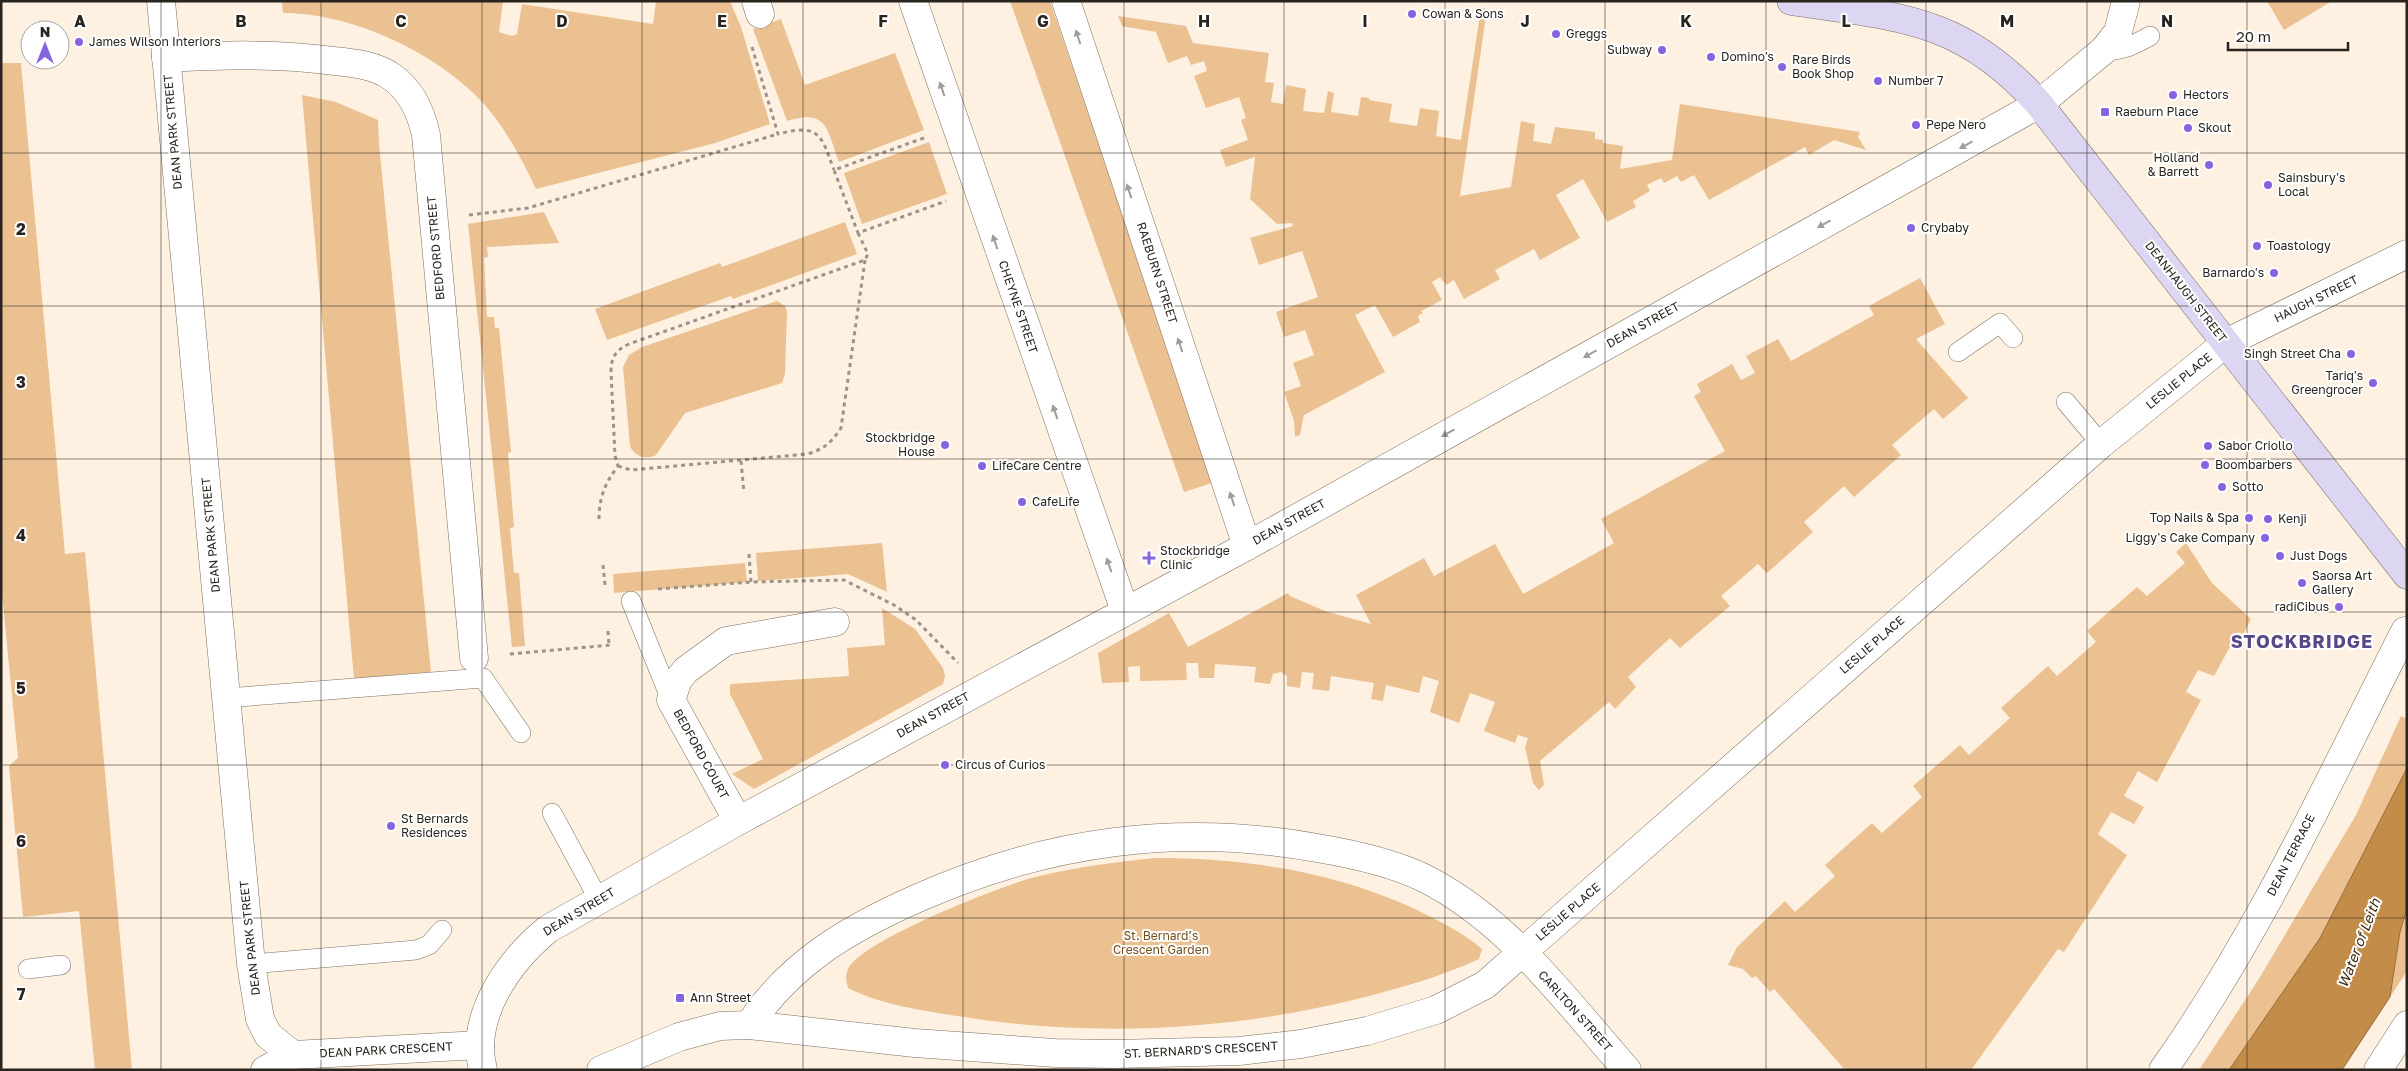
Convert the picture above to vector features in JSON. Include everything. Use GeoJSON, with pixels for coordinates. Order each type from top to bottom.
{"type":"FeatureCollection","features":[{"type":"Feature","properties":{"kind":"main road"},"geometry":{"type":"LineString","coordinates":[[1791,1],[1899,18],[1943,31],[1968,43],[1995,61],[2018,80],[2039,104]]}},
{"type":"Feature","properties":{"kind":"main road","name":"DEANHAUGH STREET"},"geometry":{"type":"LineString","coordinates":[[2039,104],[2407,575]]}},
{"type":"Feature","properties":{"kind":"street","name":"DEAN PARK STREET"},"geometry":{"type":"LineString","coordinates":[[161,1],[251,964],[260,1019],[268,1035],[293,1055]]}},
{"type":"Feature","properties":{"kind":"street","name":"CHEYNE STREET"},"geometry":{"type":"LineString","coordinates":[[913,1],[955,127],[1125,611]]}},
{"type":"Feature","properties":{"kind":"street","name":"RAEBURN STREET"},"geometry":{"type":"LineString","coordinates":[[1066,1],[1247,546]]}},
{"type":"Feature","properties":{"kind":"street","name":"DEAN STREET"},"geometry":{"type":"LineString","coordinates":[[481,1057],[485,1018],[495,992],[527,947],[548,929],[738,821],[1247,546],[2039,104],[2104,50],[2118,32],[2126,1]]}},
{"type":"Feature","properties":{"kind":"street","name":"BEDFORD STREET"},"geometry":{"type":"LineString","coordinates":[[166,58],[281,55],[358,64],[390,76],[408,92],[414,102],[424,126],[474,658]]}},
{"type":"Feature","properties":{"kind":"street","name":"HAUGH STREET"},"geometry":{"type":"LineString","coordinates":[[2226,343],[2407,254]]}},
{"type":"Feature","properties":{"kind":"street","name":"LESLIE PLACE"},"geometry":{"type":"LineString","coordinates":[[1522,951],[2101,444],[2226,343]]}},
{"type":"Feature","properties":{"kind":"street","name":"BEDFORD COURT"},"geometry":{"type":"LineString","coordinates":[[738,821],[671,700],[678,680],[686,670],[726,641],[835,622]]}},
{"type":"Feature","properties":{"kind":"street","name":"DEAN TERRACE"},"geometry":{"type":"LineString","coordinates":[[2163,1070],[2210,1000],[2258,920],[2405,632]]}},
{"type":"Feature","properties":{"kind":"street"},"geometry":{"type":"LineString","coordinates":[[749,1024],[773,991],[804,963],[878,916],[942,887],[1002,865],[1045,854],[1117,841],[1184,837],[1250,839],[1314,847],[1374,860],[1405,870],[1445,890],[1473,908],[1522,951]]}},
{"type":"Feature","properties":{"kind":"street","name":"ST. BERNARD'S CRESCENT"},"geometry":{"type":"LineString","coordinates":[[601,1070],[679,1037],[720,1026],[749,1024],[1114,1062],[1301,1044],[1367,1030],[1436,1010],[1485,985],[1522,951]]}},
{"type":"Feature","properties":{"kind":"street","name":"CARLTON STREET"},"geometry":{"type":"LineString","coordinates":[[1522,951],[1627,1070]]}},
{"type":"Feature","properties":{"kind":"street"},"geometry":{"type":"LineString","coordinates":[[2378,1070],[2407,1026]]}},
{"type":"Feature","properties":{"kind":"street"},"geometry":{"type":"LineString","coordinates":[[266,1070],[293,1055]]}},
{"type":"Feature","properties":{"kind":"street","name":"DEAN PARK CRESCENT"},"geometry":{"type":"LineString","coordinates":[[293,1055],[481,1057]]}},
{"type":"Feature","properties":{"kind":"lane"},"geometry":{"type":"LineString","coordinates":[[2104,50],[2117,50],[2131,46],[2150,36]]}},
{"type":"Feature","properties":{"kind":"lane"},"geometry":{"type":"LineString","coordinates":[[1958,352],[2000,323],[2013,338]]}},
{"type":"Feature","properties":{"kind":"lane"},"geometry":{"type":"LineString","coordinates":[[2066,402],[2101,444]]}},
{"type":"Feature","properties":{"kind":"lane"},"geometry":{"type":"LineString","coordinates":[[631,601],[671,700]]}},
{"type":"Feature","properties":{"kind":"lane"},"geometry":{"type":"LineString","coordinates":[[226,698],[483,678],[521,733]]}},
{"type":"Feature","properties":{"kind":"lane"},"geometry":{"type":"LineString","coordinates":[[552,813],[599,900]]}},
{"type":"Feature","properties":{"kind":"lane"},"geometry":{"type":"LineString","coordinates":[[251,964],[416,950],[429,945],[442,930]]}},
{"type":"Feature","properties":{"kind":"lane"},"geometry":{"type":"LineString","coordinates":[[28,969],[61,966]]}},
{"type":"Feature","properties":{"kind":"path"},"geometry":{"type":"LineString","coordinates":[[750,43],[778,134]]}},
{"type":"Feature","properties":{"kind":"path"},"geometry":{"type":"LineString","coordinates":[[834,170],[955,127]]}},
{"type":"Feature","properties":{"kind":"path"},"geometry":{"type":"LineString","coordinates":[[434,219],[528,208],[800,129],[816,134],[822,140],[868,254],[865,260],[841,428],[835,437],[823,448],[808,454],[631,470],[618,466]]}},
{"type":"Feature","properties":{"kind":"path"},"geometry":{"type":"LineString","coordinates":[[858,233],[977,190]]}},
{"type":"Feature","properties":{"kind":"path"},"geometry":{"type":"LineString","coordinates":[[618,466],[615,456],[611,364],[620,348],[865,260]]}},
{"type":"Feature","properties":{"kind":"path"},"geometry":{"type":"LineString","coordinates":[[741,461],[744,493]]}},
{"type":"Feature","properties":{"kind":"path"},"geometry":{"type":"LineString","coordinates":[[599,519],[602,494],[610,476],[618,466]]}},
{"type":"Feature","properties":{"kind":"path"},"geometry":{"type":"LineString","coordinates":[[749,554],[751,582]]}},
{"type":"Feature","properties":{"kind":"path"},"geometry":{"type":"LineString","coordinates":[[603,565],[605,593]]}},
{"type":"Feature","properties":{"kind":"path"},"geometry":{"type":"LineString","coordinates":[[474,658],[619,645]]}},
{"type":"Feature","properties":{"kind":"green space"},"geometry":{"type":"Polygon","coordinates":[[[282,1],[503,2],[499,32],[512,36],[517,34],[522,4],[653,24],[656,1],[730,1],[741,27],[770,124],[715,143],[536,189],[513,145],[492,114],[465,85],[443,68],[392,39],[365,28],[310,15],[283,13],[282,1]]]}},
{"type":"Feature","properties":{"kind":"green space"},"geometry":{"type":"Polygon","coordinates":[[[1010,1],[1050,1],[1215,482],[1184,492],[1010,1]]]}},
{"type":"Feature","properties":{"kind":"green space"},"geometry":{"type":"Polygon","coordinates":[[[2267,1],[2332,1],[2284,30],[2267,1]]]}},
{"type":"Feature","properties":{"kind":"green space"},"geometry":{"type":"Polygon","coordinates":[[[1481,8],[1487,9],[1460,196],[1511,187],[1521,121],[1535,124],[1533,141],[1551,144],[1555,127],[1595,132],[1595,139],[1603,140],[1603,143],[1623,146],[1620,169],[1672,160],[1680,104],[1860,132],[1858,137],[1866,150],[1834,140],[1809,155],[1805,147],[1709,200],[1694,175],[1681,182],[1677,176],[1664,183],[1661,178],[1647,185],[1650,191],[1633,201],[1636,207],[1607,222],[1583,179],[1556,195],[1580,238],[1540,260],[1534,249],[1495,270],[1500,279],[1464,299],[1454,280],[1446,285],[1440,277],[1432,282],[1442,300],[1421,311],[1423,313],[1418,316],[1420,322],[1393,337],[1375,305],[1355,315],[1385,372],[1304,415],[1300,435],[1295,437],[1294,421],[1284,392],[1301,386],[1293,363],[1314,355],[1305,330],[1284,337],[1276,312],[1318,297],[1302,251],[1259,265],[1250,238],[1293,226],[1292,223],[1277,224],[1250,199],[1255,157],[1226,167],[1220,150],[1248,140],[1241,120],[1246,118],[1239,97],[1206,108],[1194,76],[1207,71],[1204,61],[1191,65],[1187,56],[1168,63],[1156,32],[1122,26],[1118,16],[1186,26],[1193,43],[1269,53],[1265,82],[1274,83],[1271,102],[1283,104],[1286,85],[1306,89],[1303,111],[1324,113],[1328,91],[1334,93],[1331,112],[1358,116],[1361,97],[1369,98],[1369,100],[1392,104],[1389,122],[1417,126],[1420,108],[1439,111],[1436,136],[1461,140],[1481,8]]]}},
{"type":"Feature","properties":{"kind":"green space"},"geometry":{"type":"Polygon","coordinates":[[[781,19],[805,85],[895,53],[924,130],[839,162],[828,132],[818,120],[811,117],[787,121],[753,29],[781,19]]]}},
{"type":"Feature","properties":{"kind":"green space"},"geometry":{"type":"Polygon","coordinates":[[[1,63],[20,63],[65,554],[85,552],[132,1070],[95,1070],[79,911],[23,917],[9,766],[18,758],[1,583],[1,63]]]}},
{"type":"Feature","properties":{"kind":"green space"},"geometry":{"type":"Polygon","coordinates":[[[302,95],[336,102],[378,120],[431,672],[354,679],[302,95]]]}},
{"type":"Feature","properties":{"kind":"green space"},"geometry":{"type":"Polygon","coordinates":[[[929,142],[947,194],[862,224],[844,173],[929,142]]]}},
{"type":"Feature","properties":{"kind":"green space"},"geometry":{"type":"Polygon","coordinates":[[[544,212],[559,243],[487,247],[488,257],[484,258],[487,317],[494,317],[495,328],[499,328],[511,452],[508,453],[514,527],[510,528],[514,573],[519,573],[525,646],[512,647],[468,224],[544,212]]]}},
{"type":"Feature","properties":{"kind":"green space"},"geometry":{"type":"Polygon","coordinates":[[[845,222],[857,254],[733,299],[731,296],[607,340],[595,309],[720,263],[722,267],[845,222]]]}},
{"type":"Feature","properties":{"kind":"green space"},"geometry":{"type":"Polygon","coordinates":[[[1920,278],[1945,324],[1916,339],[1968,398],[1943,419],[1934,409],[1892,445],[1901,455],[1854,497],[1844,486],[1804,522],[1813,532],[1767,573],[1758,564],[1721,596],[1730,606],[1680,648],[1670,638],[1628,677],[1636,687],[1615,709],[1609,702],[1540,761],[1544,785],[1539,790],[1533,783],[1525,747],[1528,738],[1518,735],[1515,743],[1484,731],[1495,702],[1470,693],[1459,723],[1430,712],[1439,681],[1423,676],[1419,693],[1386,685],[1383,701],[1371,699],[1374,683],[1331,676],[1329,691],[1312,689],[1314,673],[1302,672],[1300,688],[1287,686],[1287,676],[1281,672],[1273,674],[1270,684],[1254,682],[1256,667],[1215,664],[1214,678],[1199,678],[1198,663],[1186,663],[1187,680],[1140,681],[1140,666],[1128,667],[1129,682],[1102,683],[1098,653],[1169,613],[1188,647],[1288,593],[1290,596],[1325,611],[1371,624],[1356,595],[1424,558],[1434,576],[1495,544],[1523,594],[1614,543],[1601,519],[1725,451],[1694,396],[1701,392],[1697,384],[1732,364],[1741,380],[1755,373],[1746,356],[1778,339],[1791,361],[1874,315],[1869,306],[1920,278]]]}},
{"type":"Feature","properties":{"kind":"green space"},"geometry":{"type":"Polygon","coordinates":[[[777,301],[785,306],[787,312],[785,374],[782,383],[685,413],[656,455],[641,457],[635,453],[630,446],[623,367],[629,355],[642,347],[777,301]]]}},
{"type":"Feature","properties":{"kind":"green space"},"geometry":{"type":"Polygon","coordinates":[[[882,543],[887,592],[848,574],[758,581],[756,553],[882,543]]]}},
{"type":"Feature","properties":{"kind":"green space"},"geometry":{"type":"Polygon","coordinates":[[[2186,543],[2212,583],[2251,619],[2243,635],[2238,632],[2214,676],[2198,670],[2186,692],[2201,700],[2157,782],[2138,771],[2124,796],[2144,807],[2134,824],[2111,812],[2098,834],[2127,855],[2064,952],[2058,949],[1971,1070],[1845,1070],[1774,989],[1770,992],[1756,976],[1752,978],[1743,969],[1728,965],[1737,947],[1785,901],[1795,912],[1835,876],[1825,865],[1872,823],[1882,833],[1922,797],[1913,786],[1960,745],[1969,755],[2010,718],[2001,708],[2048,666],[2057,676],[2096,642],[2087,631],[2137,587],[2147,596],[2185,563],[2176,552],[2186,543]]]}},
{"type":"Feature","properties":{"kind":"green space"},"geometry":{"type":"Polygon","coordinates":[[[745,563],[747,582],[614,593],[613,574],[745,563]]]}},
{"type":"Feature","properties":{"kind":"green space"},"geometry":{"type":"Polygon","coordinates":[[[882,608],[915,629],[943,668],[945,676],[943,684],[754,789],[732,774],[763,759],[730,694],[730,684],[849,676],[847,648],[885,645],[882,608]]]}},
{"type":"Feature","properties":{"kind":"green space"},"geometry":{"type":"Polygon","coordinates":[[[2401,716],[2407,719],[2407,768],[2320,938],[2229,1070],[2199,1070],[2257,982],[2356,815],[2401,716]]]}},
{"type":"Feature","properties":{"kind":"green space","name":"St. Bernard’s Crescent Garden"},"geometry":{"type":"Polygon","coordinates":[[[1156,858],[1255,864],[1319,876],[1382,895],[1413,908],[1457,931],[1482,949],[1479,959],[1451,971],[1361,998],[1261,1018],[1160,1028],[1109,1029],[1008,1023],[901,1006],[874,999],[848,988],[847,971],[858,957],[904,930],[965,902],[1018,882],[1050,873],[1095,865],[1156,858]]]}},
{"type":"Feature","properties":{"kind":"green space"},"geometry":{"type":"Polygon","coordinates":[[[2407,908],[2407,971],[2390,997],[2400,932],[2407,908]]]}},
{"type":"Feature","properties":{"kind":"water","name":"Water of Leith"},"geometry":{"type":"Polygon","coordinates":[[[2407,768],[2407,908],[2400,932],[2390,997],[2342,1070],[2229,1070],[2320,938],[2407,768]]]}},
{"type":"Feature","properties":{"kind":"place","name":"Cowan & Sons"},"geometry":{"type":"Point","coordinates":[1412,14]}},
{"type":"Feature","properties":{"kind":"place","name":"Greggs"},"geometry":{"type":"Point","coordinates":[1556,34]}},
{"type":"Feature","properties":{"kind":"place","name":"James Wilson Interiors"},"geometry":{"type":"Point","coordinates":[79,42]}},
{"type":"Feature","properties":{"kind":"place","name":"Subway"},"geometry":{"type":"Point","coordinates":[1662,50]}},
{"type":"Feature","properties":{"kind":"place","name":"Domino's"},"geometry":{"type":"Point","coordinates":[1711,57]}},
{"type":"Feature","properties":{"kind":"place","name":"Rare Birds Book Shop"},"geometry":{"type":"Point","coordinates":[1782,67]}},
{"type":"Feature","properties":{"kind":"place","name":"Number 7"},"geometry":{"type":"Point","coordinates":[1878,81]}},
{"type":"Feature","properties":{"kind":"place","name":"Hectors"},"geometry":{"type":"Point","coordinates":[2173,95]}},
{"type":"Feature","properties":{"kind":"place","name":"Raeburn Place"},"geometry":{"type":"Point","coordinates":[2105,112]}},
{"type":"Feature","properties":{"kind":"place","name":"Pepe Nero"},"geometry":{"type":"Point","coordinates":[1916,125]}},
{"type":"Feature","properties":{"kind":"place","name":"Skout"},"geometry":{"type":"Point","coordinates":[2188,128]}},
{"type":"Feature","properties":{"kind":"place","name":"Holland & Barrett"},"geometry":{"type":"Point","coordinates":[2209,165]}},
{"type":"Feature","properties":{"kind":"place","name":"Sainsbury's Local"},"geometry":{"type":"Point","coordinates":[2268,185]}},
{"type":"Feature","properties":{"kind":"place","name":"Crybaby"},"geometry":{"type":"Point","coordinates":[1911,228]}},
{"type":"Feature","properties":{"kind":"place","name":"Toastology"},"geometry":{"type":"Point","coordinates":[2257,246]}},
{"type":"Feature","properties":{"kind":"place","name":"Barnardo's"},"geometry":{"type":"Point","coordinates":[2274,273]}},
{"type":"Feature","properties":{"kind":"place","name":"Singh Street Cha"},"geometry":{"type":"Point","coordinates":[2351,354]}},
{"type":"Feature","properties":{"kind":"place","name":"Tariq's Greengrocer"},"geometry":{"type":"Point","coordinates":[2373,383]}},
{"type":"Feature","properties":{"kind":"place","name":"Stockbridge House"},"geometry":{"type":"Point","coordinates":[945,445]}},
{"type":"Feature","properties":{"kind":"place","name":"Sabor Criollo"},"geometry":{"type":"Point","coordinates":[2208,446]}},
{"type":"Feature","properties":{"kind":"place","name":"Boombarbers"},"geometry":{"type":"Point","coordinates":[2205,465]}},
{"type":"Feature","properties":{"kind":"place","name":"LifeCare Centre"},"geometry":{"type":"Point","coordinates":[982,466]}},
{"type":"Feature","properties":{"kind":"place","name":"Sotto"},"geometry":{"type":"Point","coordinates":[2222,487]}},
{"type":"Feature","properties":{"kind":"place","name":"CafeLife"},"geometry":{"type":"Point","coordinates":[1022,502]}},
{"type":"Feature","properties":{"kind":"place","name":"Top Nails & Spa"},"geometry":{"type":"Point","coordinates":[2249,518]}},
{"type":"Feature","properties":{"kind":"place","name":"Kenji"},"geometry":{"type":"Point","coordinates":[2268,519]}},
{"type":"Feature","properties":{"kind":"place","name":"Liggy's Cake Company"},"geometry":{"type":"Point","coordinates":[2265,538]}},
{"type":"Feature","properties":{"kind":"place","name":"Just Dogs"},"geometry":{"type":"Point","coordinates":[2280,556]}},
{"type":"Feature","properties":{"kind":"place","name":"Stockbridge Clinic"},"geometry":{"type":"Point","coordinates":[1149,558]}},
{"type":"Feature","properties":{"kind":"place","name":"Saorsa Art Gallery"},"geometry":{"type":"Point","coordinates":[2302,583]}},
{"type":"Feature","properties":{"kind":"place","name":"radiCibus"},"geometry":{"type":"Point","coordinates":[2339,607]}},
{"type":"Feature","properties":{"kind":"place","name":"Circus of Curios"},"geometry":{"type":"Point","coordinates":[945,765]}},
{"type":"Feature","properties":{"kind":"place","name":"St Bernards Residences"},"geometry":{"type":"Point","coordinates":[391,826]}},
{"type":"Feature","properties":{"kind":"place","name":"Ann Street"},"geometry":{"type":"Point","coordinates":[680,998]}},
{"type":"Feature","properties":{"kind":"district","name":"STOCKBRIDGE"},"geometry":{"type":"Point","coordinates":[2302,642]}}]}
